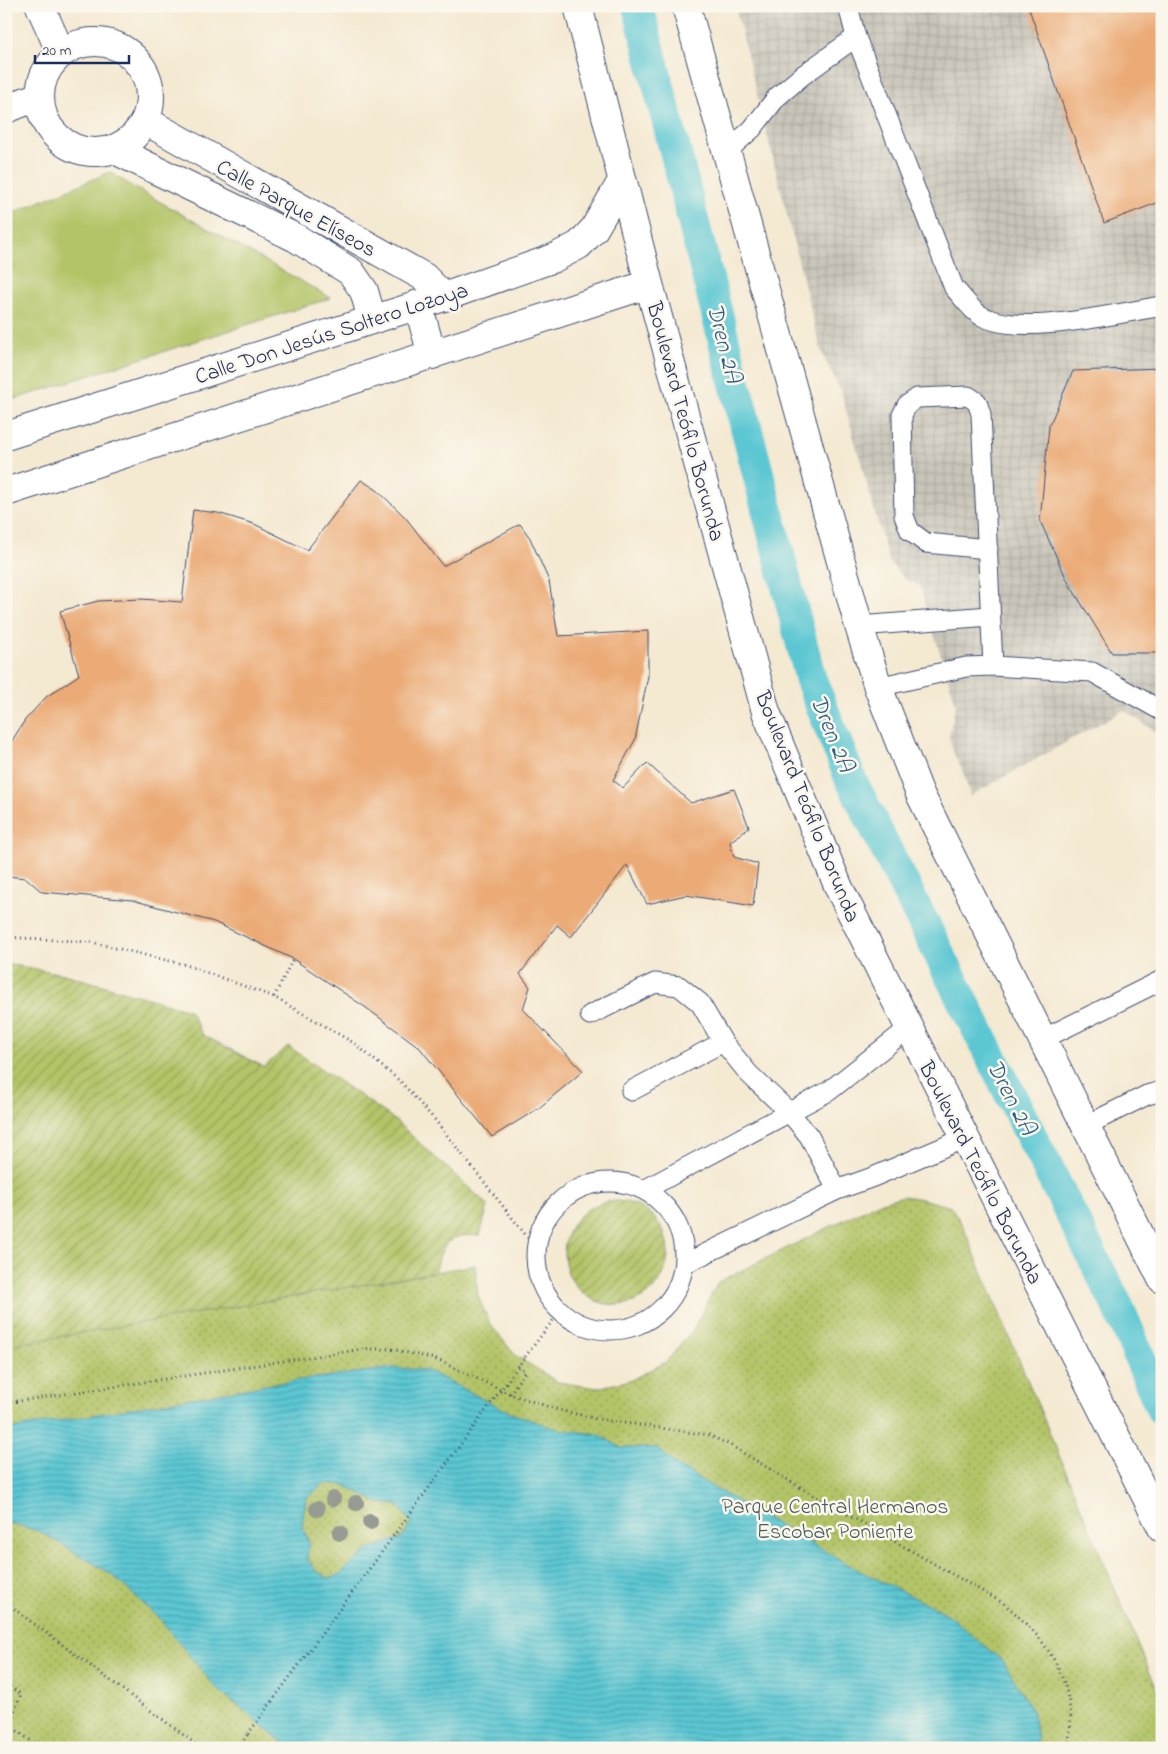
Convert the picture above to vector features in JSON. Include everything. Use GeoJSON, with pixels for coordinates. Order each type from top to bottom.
{"type":"FeatureCollection","features":[{"type":"Feature","properties":{"kind":"main road"},"geometry":{"type":"LineString","coordinates":[[40,6],[61,53]]}},
{"type":"Feature","properties":{"kind":"main road","name":"Boulevard Teófilo Borunda"},"geometry":{"type":"LineString","coordinates":[[578,6],[649,284],[766,712],[839,888],[1162,1528]]}},
{"type":"Feature","properties":{"kind":"main road"},"geometry":{"type":"LineString","coordinates":[[686,6],[725,153],[878,687],[920,794],[1041,1040],[1162,1279]]}},
{"type":"Feature","properties":{"kind":"main road"},"geometry":{"type":"LineString","coordinates":[[96,42],[114,45],[130,54],[142,68],[149,85],[150,103],[146,121],[128,143],[115,150],[98,153],[80,151],[63,144],[50,130],[42,114],[39,96],[40,84],[45,72],[61,53],[78,44],[96,42]]}},
{"type":"Feature","properties":{"kind":"main road"},"geometry":{"type":"LineString","coordinates":[[6,109],[39,96]]}},
{"type":"Feature","properties":{"kind":"main road","name":"Calle Parque Elíseos"},"geometry":{"type":"LineString","coordinates":[[146,121],[424,277],[444,297]]}},
{"type":"Feature","properties":{"kind":"main road","name":"Calle Parque Elíseos"},"geometry":{"type":"LineString","coordinates":[[115,150],[296,238],[351,272],[364,291],[372,319]]}},
{"type":"Feature","properties":{"kind":"main road","name":"Calle Don Jesús Soltero Lozoya"},"geometry":{"type":"LineString","coordinates":[[6,436],[444,297],[554,258],[579,245],[594,230],[622,181]]}},
{"type":"Feature","properties":{"kind":"main road"},"geometry":{"type":"LineString","coordinates":[[296,238],[310,214]]}},
{"type":"Feature","properties":{"kind":"main road"},"geometry":{"type":"LineString","coordinates":[[6,492],[649,284]]}},
{"type":"Feature","properties":{"kind":"main road"},"geometry":{"type":"LineString","coordinates":[[418,304],[432,355]]}},
{"type":"Feature","properties":{"kind":"lane"},"geometry":{"type":"LineString","coordinates":[[848,6],[856,37],[954,288],[979,315],[1003,324],[1042,324],[1162,306]]}},
{"type":"Feature","properties":{"kind":"lane"},"geometry":{"type":"LineString","coordinates":[[725,153],[752,129],[777,97],[803,75],[856,37]]}},
{"type":"Feature","properties":{"kind":"lane"},"geometry":{"type":"LineString","coordinates":[[988,548],[926,543],[910,531],[904,516],[902,415],[907,404],[917,398],[968,396],[977,402],[981,414],[988,548],[993,666]]}},
{"type":"Feature","properties":{"kind":"lane"},"geometry":{"type":"LineString","coordinates":[[859,626],[990,616]]}},
{"type":"Feature","properties":{"kind":"lane"},"geometry":{"type":"LineString","coordinates":[[878,687],[966,667],[993,666],[1092,672],[1162,711]]}},
{"type":"Feature","properties":{"kind":"lane"},"geometry":{"type":"LineString","coordinates":[[1041,1040],[1162,980]]}},
{"type":"Feature","properties":{"kind":"lane"},"geometry":{"type":"LineString","coordinates":[[590,1015],[654,983],[679,986],[700,1003],[723,1042],[749,1074],[789,1112],[809,1136],[837,1190]]}},
{"type":"Feature","properties":{"kind":"lane"},"geometry":{"type":"LineString","coordinates":[[644,1190],[829,1091],[909,1028]]}},
{"type":"Feature","properties":{"kind":"lane"},"geometry":{"type":"LineString","coordinates":[[630,1091],[723,1042]]}},
{"type":"Feature","properties":{"kind":"lane"},"geometry":{"type":"LineString","coordinates":[[1085,1126],[1147,1094],[1162,1091]]}},
{"type":"Feature","properties":{"kind":"lane"},"geometry":{"type":"LineString","coordinates":[[684,1264],[837,1190],[874,1177],[964,1138]]}},
{"type":"Feature","properties":{"kind":"lane"},"geometry":{"type":"LineString","coordinates":[[597,1182],[621,1182],[644,1190],[662,1203],[676,1221],[683,1242],[684,1264],[678,1286],[666,1306],[648,1320],[627,1329],[604,1330],[581,1325],[560,1311],[546,1294],[537,1272],[536,1248],[542,1225],[555,1205],[574,1190],[597,1182]]}},
{"type":"Feature","properties":{"kind":"path"},"geometry":{"type":"LineString","coordinates":[[6,937],[91,942],[186,964],[274,997],[354,1043],[401,1082],[435,1120],[536,1248]]}},
{"type":"Feature","properties":{"kind":"path"},"geometry":{"type":"LineString","coordinates":[[274,997],[293,959]]}},
{"type":"Feature","properties":{"kind":"path"},"geometry":{"type":"LineString","coordinates":[[238,1748],[560,1311]]}},
{"type":"Feature","properties":{"kind":"path"},"geometry":{"type":"LineString","coordinates":[[6,1403],[363,1350],[391,1349],[435,1359],[510,1394],[598,1419],[716,1438],[813,1496],[1003,1603],[1027,1622],[1046,1643],[1060,1670],[1070,1709],[1068,1748]]}},
{"type":"Feature","properties":{"kind":"path"},"geometry":{"type":"LineString","coordinates":[[510,1394],[525,1370],[518,1366]]}},
{"type":"Feature","properties":{"kind":"path"},"geometry":{"type":"LineString","coordinates":[[6,1603],[201,1748]]}},
{"type":"Feature","properties":{"kind":"path"},"geometry":{"type":"LineString","coordinates":[[6,1684],[21,1694],[10,1725],[6,1729]]}},
{"type":"Feature","properties":{"kind":"path"},"geometry":{"type":"LineString","coordinates":[[10,1725],[41,1748]]}},
{"type":"Feature","properties":{"kind":"shaded area"},"geometry":{"type":"Polygon","coordinates":[[[735,6],[1162,6],[1162,736],[1124,710],[970,796],[964,774],[952,749],[949,736],[956,704],[919,585],[906,580],[889,562],[841,392],[821,351],[735,6]]]}},
{"type":"Feature","properties":{"kind":"green space"},"geometry":{"type":"Polygon","coordinates":[[[110,172],[331,298],[6,402],[6,216],[110,172]]]}},
{"type":"Feature","properties":{"kind":"green space"},"geometry":{"type":"Polygon","coordinates":[[[6,964],[64,974],[189,1010],[203,1035],[264,1067],[288,1046],[391,1117],[488,1205],[480,1236],[461,1236],[448,1242],[441,1254],[436,1272],[6,1346],[6,964]]]}},
{"type":"Feature","properties":{"kind":"green space","name":"Parque Central Hermanos Escobar Poniente"},"geometry":{"type":"Polygon","coordinates":[[[903,1196],[951,1207],[963,1226],[1162,1701],[1162,1748],[6,1748],[6,1346],[475,1265],[478,1296],[490,1324],[516,1356],[558,1382],[597,1388],[631,1380],[666,1362],[693,1330],[718,1282],[878,1203],[903,1196]]]}},
{"type":"Feature","properties":{"kind":"green space"},"geometry":{"type":"Polygon","coordinates":[[[616,1201],[636,1205],[653,1216],[664,1233],[668,1253],[664,1273],[653,1290],[636,1301],[616,1305],[596,1301],[579,1290],[568,1273],[564,1253],[568,1233],[579,1216],[596,1205],[616,1201]]]}},
{"type":"Feature","properties":{"kind":"water"},"geometry":{"type":"Polygon","coordinates":[[[393,1368],[426,1370],[513,1414],[557,1429],[597,1434],[622,1448],[657,1448],[676,1465],[728,1496],[858,1570],[946,1613],[1004,1662],[1033,1713],[1038,1748],[290,1748],[216,1688],[159,1618],[111,1574],[41,1532],[6,1522],[6,1430],[285,1382],[393,1368]],[[324,1483],[306,1499],[302,1526],[309,1542],[307,1558],[315,1570],[328,1578],[340,1574],[368,1550],[403,1537],[411,1523],[398,1505],[378,1503],[344,1485],[324,1483]]]}},
{"type":"Feature","properties":{"kind":"building"},"geometry":{"type":"Polygon","coordinates":[[[1028,6],[1162,6],[1162,201],[1104,223],[1028,6]]]}},
{"type":"Feature","properties":{"kind":"building"},"geometry":{"type":"Polygon","coordinates":[[[1162,368],[1162,653],[1112,653],[1068,582],[1040,521],[1049,426],[1073,371],[1162,368]]]}},
{"type":"Feature","properties":{"kind":"building"},"geometry":{"type":"Polygon","coordinates":[[[361,480],[377,490],[406,518],[443,566],[520,524],[530,538],[549,581],[558,636],[648,631],[648,676],[635,740],[613,780],[623,788],[647,763],[691,803],[734,789],[749,827],[730,842],[734,857],[758,864],[753,906],[686,895],[647,904],[627,865],[571,937],[557,925],[520,974],[530,987],[523,1009],[583,1071],[539,1108],[492,1137],[419,1047],[365,1007],[293,959],[214,922],[132,900],[42,892],[26,878],[6,876],[8,747],[25,720],[46,697],[79,675],[60,611],[98,601],[141,599],[182,602],[193,510],[218,513],[254,524],[307,550],[361,480]]]}},
{"type":"Feature","properties":{"kind":"waterway","name":"Dren 2A"},"geometry":{"type":"LineString","coordinates":[[638,6],[811,680],[851,780],[1118,1307],[1162,1410]]}}]}
